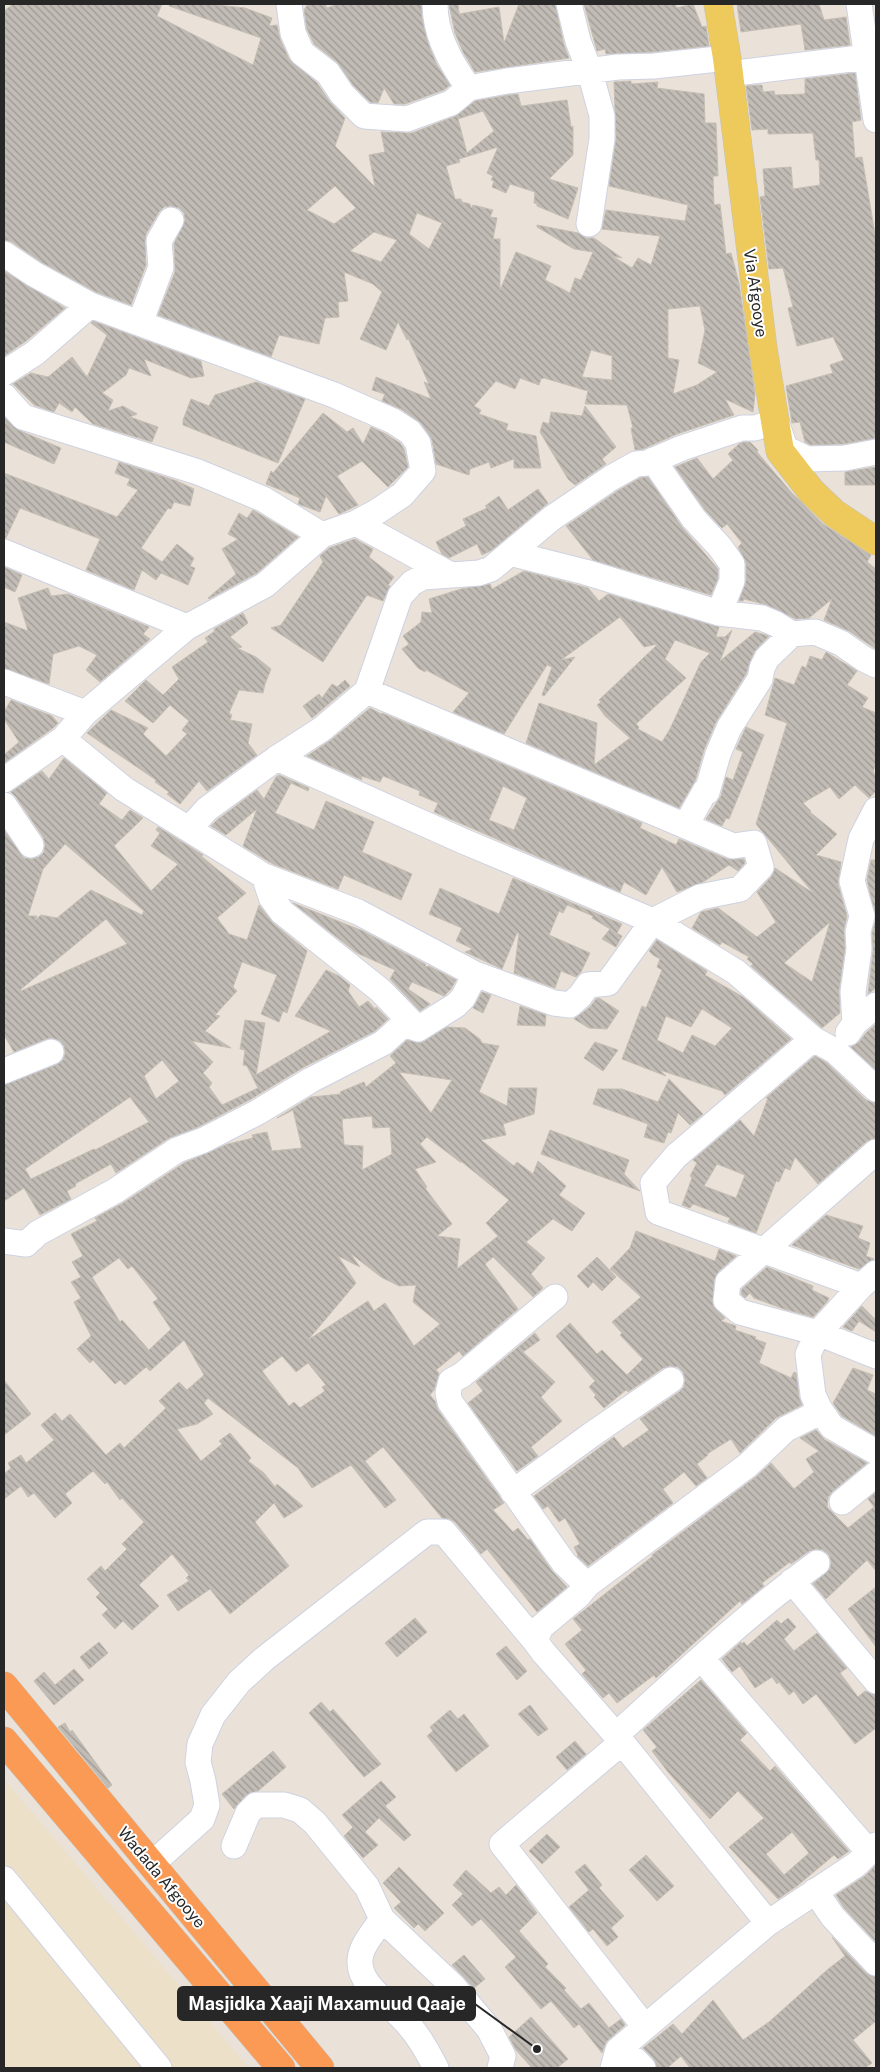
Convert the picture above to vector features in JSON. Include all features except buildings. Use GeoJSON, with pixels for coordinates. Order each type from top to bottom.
{"type":"FeatureCollection","features":[{"type":"Feature","properties":{"kind":"highway","name":"Wadada Afgooye"},"geometry":{"type":"LineString","coordinates":[[4,1686],[320,2068]]}},
{"type":"Feature","properties":{"kind":"highway","name":"Wadada Afgooye"},"geometry":{"type":"LineString","coordinates":[[4,1741],[281,2068]]}},
{"type":"Feature","properties":{"kind":"main road","name":"Via Afgooye"},"geometry":{"type":"LineString","coordinates":[[718,4],[763,348],[780,451],[811,491],[834,513],[876,541]]}},
{"type":"Feature","properties":{"kind":"street"},"geometry":{"type":"LineString","coordinates":[[289,4],[293,33],[302,53],[328,73],[342,94],[364,116],[406,119],[451,103],[469,88],[618,67],[727,66],[872,57]]}},
{"type":"Feature","properties":{"kind":"street"},"geometry":{"type":"LineString","coordinates":[[435,4],[435,22],[454,67],[469,88]]}},
{"type":"Feature","properties":{"kind":"street"},"geometry":{"type":"LineString","coordinates":[[569,4],[578,41],[590,72],[602,116],[602,139],[589,224]]}},
{"type":"Feature","properties":{"kind":"street"},"geometry":{"type":"LineString","coordinates":[[859,4],[872,57],[876,120]]}},
{"type":"Feature","properties":{"kind":"street"},"geometry":{"type":"LineString","coordinates":[[140,323],[161,267],[159,241],[171,220]]}},
{"type":"Feature","properties":{"kind":"street"},"geometry":{"type":"LineString","coordinates":[[4,254],[34,274],[90,305],[334,395],[393,421],[410,432],[418,443],[423,471],[402,495],[378,511],[356,523],[322,536],[265,585],[187,627],[85,713],[63,740],[4,780]]}},
{"type":"Feature","properties":{"kind":"street"},"geometry":{"type":"LineString","coordinates":[[4,373],[36,353],[90,305]]}},
{"type":"Feature","properties":{"kind":"street"},"geometry":{"type":"LineString","coordinates":[[4,396],[22,417],[198,472],[263,499],[322,536]]}},
{"type":"Feature","properties":{"kind":"street"},"geometry":{"type":"LineString","coordinates":[[189,829],[207,809],[277,758],[322,729],[368,691],[400,596],[412,583],[423,577],[479,573],[490,569],[577,500],[636,464],[653,460],[742,428],[755,428],[776,421],[786,448],[807,459],[845,458],[876,452]]}},
{"type":"Feature","properties":{"kind":"street"},"geometry":{"type":"LineString","coordinates":[[653,460],[694,519],[720,547],[732,564],[732,581],[719,613]]}},
{"type":"Feature","properties":{"kind":"street"},"geometry":{"type":"LineString","coordinates":[[356,523],[451,575]]}},
{"type":"Feature","properties":{"kind":"street"},"geometry":{"type":"LineString","coordinates":[[4,552],[187,627]]}},
{"type":"Feature","properties":{"kind":"street"},"geometry":{"type":"LineString","coordinates":[[510,553],[586,572],[719,613],[762,618],[792,634],[815,632],[841,643],[876,665]]}},
{"type":"Feature","properties":{"kind":"street"},"geometry":{"type":"LineString","coordinates":[[686,825],[705,792],[708,792],[718,754],[729,728],[760,679],[764,663],[792,634]]}},
{"type":"Feature","properties":{"kind":"street"},"geometry":{"type":"LineString","coordinates":[[4,682],[85,713]]}},
{"type":"Feature","properties":{"kind":"street"},"geometry":{"type":"LineString","coordinates":[[63,740],[124,789],[264,876],[358,912],[475,974],[554,1003],[570,1005],[588,985],[608,983],[654,921],[700,897],[740,889],[761,867],[754,843],[733,846],[368,691]]}},
{"type":"Feature","properties":{"kind":"street"},"geometry":{"type":"LineString","coordinates":[[277,758],[463,841],[654,921],[736,972],[876,1089]]}},
{"type":"Feature","properties":{"kind":"street"},"geometry":{"type":"LineString","coordinates":[[4,805],[31,845]]}},
{"type":"Feature","properties":{"kind":"street"},"geometry":{"type":"LineString","coordinates":[[855,1023],[853,992],[859,949],[858,932],[862,916],[852,882],[861,840],[876,810]]}},
{"type":"Feature","properties":{"kind":"street"},"geometry":{"type":"LineString","coordinates":[[264,876],[271,897],[282,912],[380,990],[418,1029]]}},
{"type":"Feature","properties":{"kind":"street"},"geometry":{"type":"LineString","coordinates":[[418,1029],[456,1005],[463,998],[475,974]]}},
{"type":"Feature","properties":{"kind":"street"},"geometry":{"type":"LineString","coordinates":[[876,1004],[855,1023],[676,1156],[653,1183],[658,1212],[763,1250],[868,1280],[818,1334],[808,1354],[813,1395],[832,1427],[876,1452]]}},
{"type":"Feature","properties":{"kind":"street"},"geometry":{"type":"LineString","coordinates":[[4,1241],[26,1244],[38,1233],[115,1191],[177,1150],[258,1112],[311,1080],[383,1043],[404,1024],[418,1029]]}},
{"type":"Feature","properties":{"kind":"street"},"geometry":{"type":"LineString","coordinates":[[4,1071],[51,1052]]}},
{"type":"Feature","properties":{"kind":"street"},"geometry":{"type":"LineString","coordinates":[[876,1152],[728,1282],[726,1300],[740,1312],[818,1334],[876,1356]]}},
{"type":"Feature","properties":{"kind":"street"},"geometry":{"type":"LineString","coordinates":[[555,1297],[462,1375],[451,1381],[450,1402],[564,1563],[587,1585]]}},
{"type":"Feature","properties":{"kind":"street"},"geometry":{"type":"LineString","coordinates":[[513,1492],[591,1434],[671,1380]]}},
{"type":"Feature","properties":{"kind":"street"},"geometry":{"type":"LineString","coordinates":[[536,1641],[541,1628],[578,1596],[587,1585],[748,1465],[786,1429],[810,1417],[819,1408]]}},
{"type":"Feature","properties":{"kind":"street"},"geometry":{"type":"LineString","coordinates":[[842,1502],[876,1474]]}},
{"type":"Feature","properties":{"kind":"street"},"geometry":{"type":"LineString","coordinates":[[152,1864],[202,1819],[207,1805],[204,1781],[198,1762],[200,1744],[213,1714],[239,1682],[264,1659],[427,1532],[444,1532],[536,1641],[544,1654],[618,1739],[768,1923]]}},
{"type":"Feature","properties":{"kind":"street"},"geometry":{"type":"LineString","coordinates":[[645,2027],[502,1844],[618,1739],[701,1658],[792,1581],[817,1563]]}},
{"type":"Feature","properties":{"kind":"street"},"geometry":{"type":"LineString","coordinates":[[792,1581],[876,1681]]}},
{"type":"Feature","properties":{"kind":"street"},"geometry":{"type":"LineString","coordinates":[[615,2059],[645,2027],[768,1923],[857,1864],[872,1848],[701,1658]]}},
{"type":"Feature","properties":{"kind":"street"},"geometry":{"type":"LineString","coordinates":[[234,1846],[248,1813],[256,1805],[284,1805],[300,1810],[315,1823],[367,1887],[382,1919],[453,1986],[489,2029],[502,2056],[500,2068]]}},
{"type":"Feature","properties":{"kind":"street"},"geometry":{"type":"LineString","coordinates":[[7,1890],[144,2062]]}},
{"type":"Feature","properties":{"kind":"street"},"geometry":{"type":"LineString","coordinates":[[815,1891],[833,1917],[876,1963]]}},
{"type":"Feature","properties":{"kind":"street"},"geometry":{"type":"LineString","coordinates":[[382,1919],[361,1951],[359,1965],[367,1984],[404,2019],[423,2043],[436,2068]]}},
{"type":"Feature","properties":{"kind":"street"},"geometry":{"type":"LineString","coordinates":[[615,2059],[636,2060],[643,2068]]}},
{"type":"Feature","properties":{"kind":"shaded area"},"geometry":{"type":"Polygon","coordinates":[[[4,1779],[249,2068],[4,2068],[4,1779]]]}},
{"type":"Feature","properties":{"kind":"place","name":"Masjidka Xaaji Maxamuud Qaaje"},"geometry":{"type":"Point","coordinates":[537,2049]}}]}
